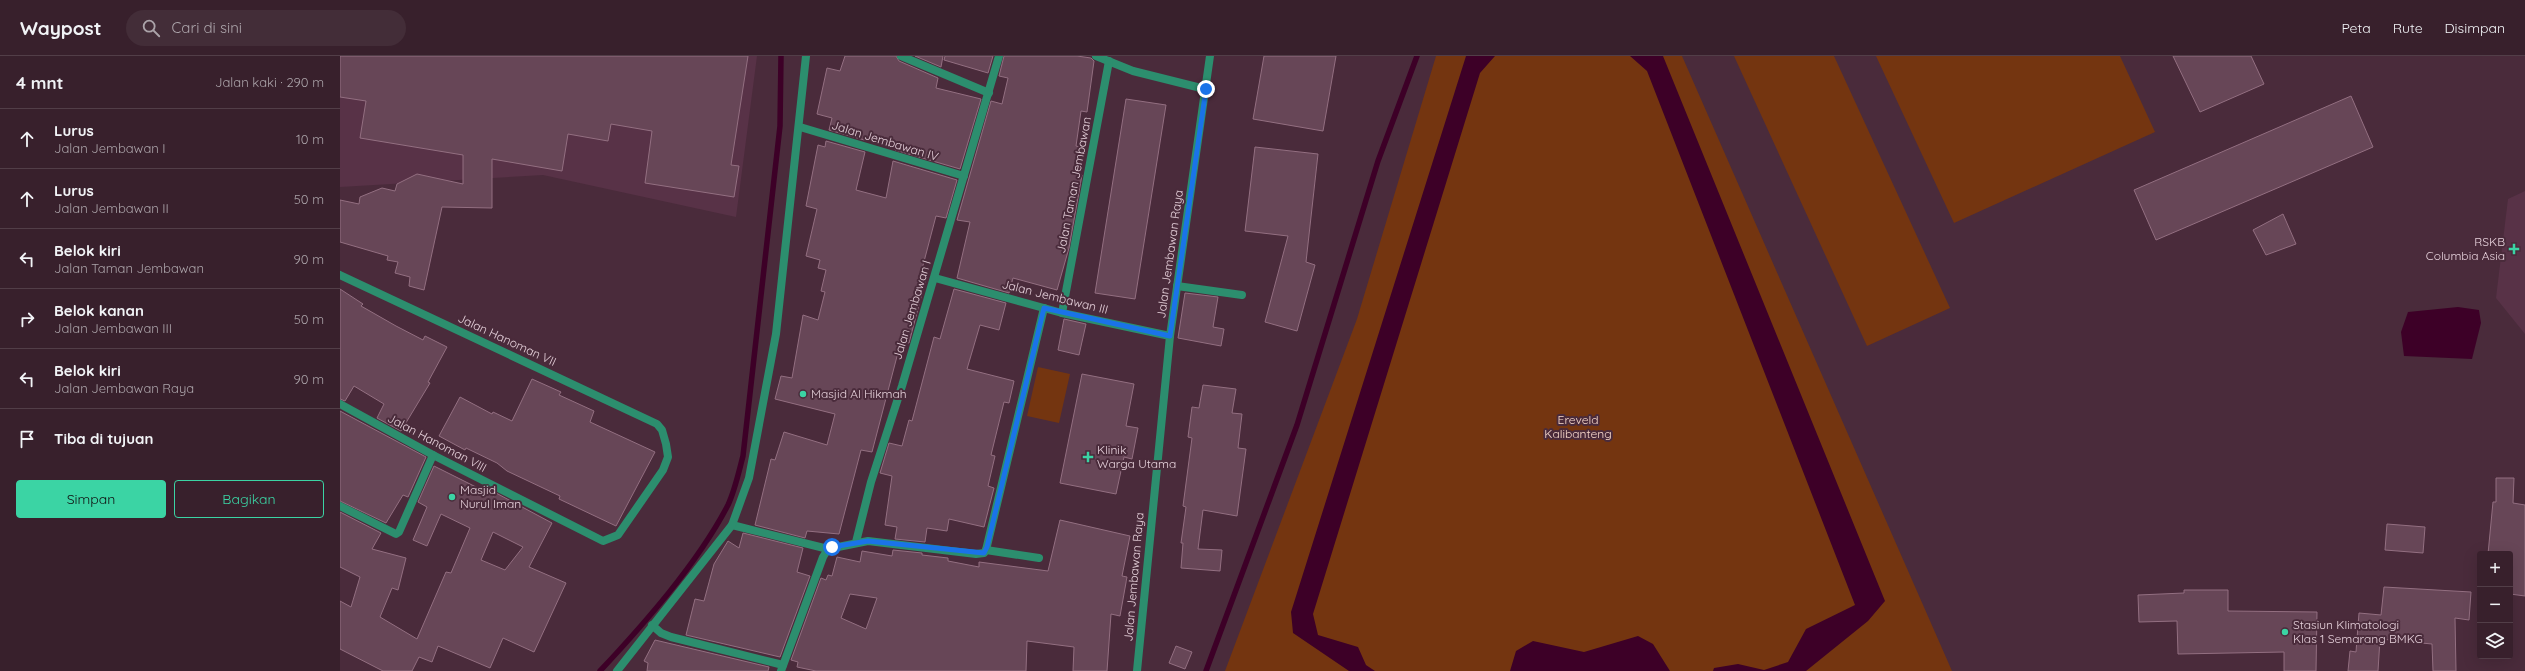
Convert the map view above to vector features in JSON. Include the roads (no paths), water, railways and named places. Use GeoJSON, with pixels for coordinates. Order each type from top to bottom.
{"type":"FeatureCollection","features":[{"type":"Feature","properties":{"kind":"street"},"geometry":{"type":"LineString","coordinates":[[617,671],[652,624],[732,525],[749,478],[776,334],[800,127],[806,56]]}},
{"type":"Feature","properties":{"kind":"street"},"geometry":{"type":"LineString","coordinates":[[901,56],[989,93]]}},
{"type":"Feature","properties":{"kind":"street","name":"Jalan Jembawan I"},"geometry":{"type":"LineString","coordinates":[[856,542],[871,482],[1000,56]]}},
{"type":"Feature","properties":{"kind":"street"},"geometry":{"type":"LineString","coordinates":[[1096,56],[1133,71],[1206,89]]}},
{"type":"Feature","properties":{"kind":"street","name":"Jalan Jembawan Raya"},"geometry":{"type":"LineString","coordinates":[[1137,671],[1170,336],[1210,56]]}},
{"type":"Feature","properties":{"kind":"street","name":"Jalan Taman Jembawan"},"geometry":{"type":"LineString","coordinates":[[1062,313],[1109,61]]}},
{"type":"Feature","properties":{"kind":"street","name":"Jalan Jembawan IV"},"geometry":{"type":"LineString","coordinates":[[800,127],[964,176]]}},
{"type":"Feature","properties":{"kind":"street","name":"Jalan Hanoman VII"},"geometry":{"type":"LineString","coordinates":[[340,275],[647,419],[662,430],[668,457],[663,470],[618,535],[610,540]]}},
{"type":"Feature","properties":{"kind":"street","name":"Jalan Jembawan III"},"geometry":{"type":"LineString","coordinates":[[934,278],[1062,313],[1170,336]]}},
{"type":"Feature","properties":{"kind":"street"},"geometry":{"type":"LineString","coordinates":[[1177,286],[1242,295]]}},
{"type":"Feature","properties":{"kind":"street"},"geometry":{"type":"LineString","coordinates":[[985,552],[1044,308]]}},
{"type":"Feature","properties":{"kind":"street","name":"Jalan Hanoman VIII"},"geometry":{"type":"LineString","coordinates":[[340,404],[433,455],[596,539],[610,540]]}},
{"type":"Feature","properties":{"kind":"street"},"geometry":{"type":"LineString","coordinates":[[340,506],[396,534],[399,532],[433,455]]}},
{"type":"Feature","properties":{"kind":"street"},"geometry":{"type":"LineString","coordinates":[[732,525],[828,549],[856,542],[905,544],[1039,558]]}},
{"type":"Feature","properties":{"kind":"street"},"geometry":{"type":"LineString","coordinates":[[652,624],[662,633],[671,637],[782,668],[823,556],[828,549]]}},
{"type":"Feature","properties":{"kind":"waterway"},"geometry":{"type":"LineString","coordinates":[[600,671],[652,613],[686,571],[716,527],[728,505],[735,487],[743,456],[780,126],[781,56]]}},
{"type":"Feature","properties":{"kind":"waterway"},"geometry":{"type":"LineString","coordinates":[[1206,671],[1297,425],[1378,161],[1417,56]]}},
{"type":"Feature","properties":{"kind":"place","name":"RSKB Columbia Asia"},"geometry":{"type":"Point","coordinates":[2514,249]}},
{"type":"Feature","properties":{"kind":"place","name":"Masjid Al Hikmah"},"geometry":{"type":"Point","coordinates":[803,394]}},
{"type":"Feature","properties":{"kind":"place","name":"Klinik Warga Utama"},"geometry":{"type":"Point","coordinates":[1088,457]}},
{"type":"Feature","properties":{"kind":"place","name":"Masjid Nurul Iman"},"geometry":{"type":"Point","coordinates":[452,497]}},
{"type":"Feature","properties":{"kind":"place","name":"Stasiun Klimatologi Klas 1 Semarang BMKG"},"geometry":{"type":"Point","coordinates":[2285,632]}},
{"type":"Feature","properties":{"kind":"park label","name":"Ereveld Kalibanteng"},"geometry":{"type":"Point","coordinates":[1578,427]}}]}
